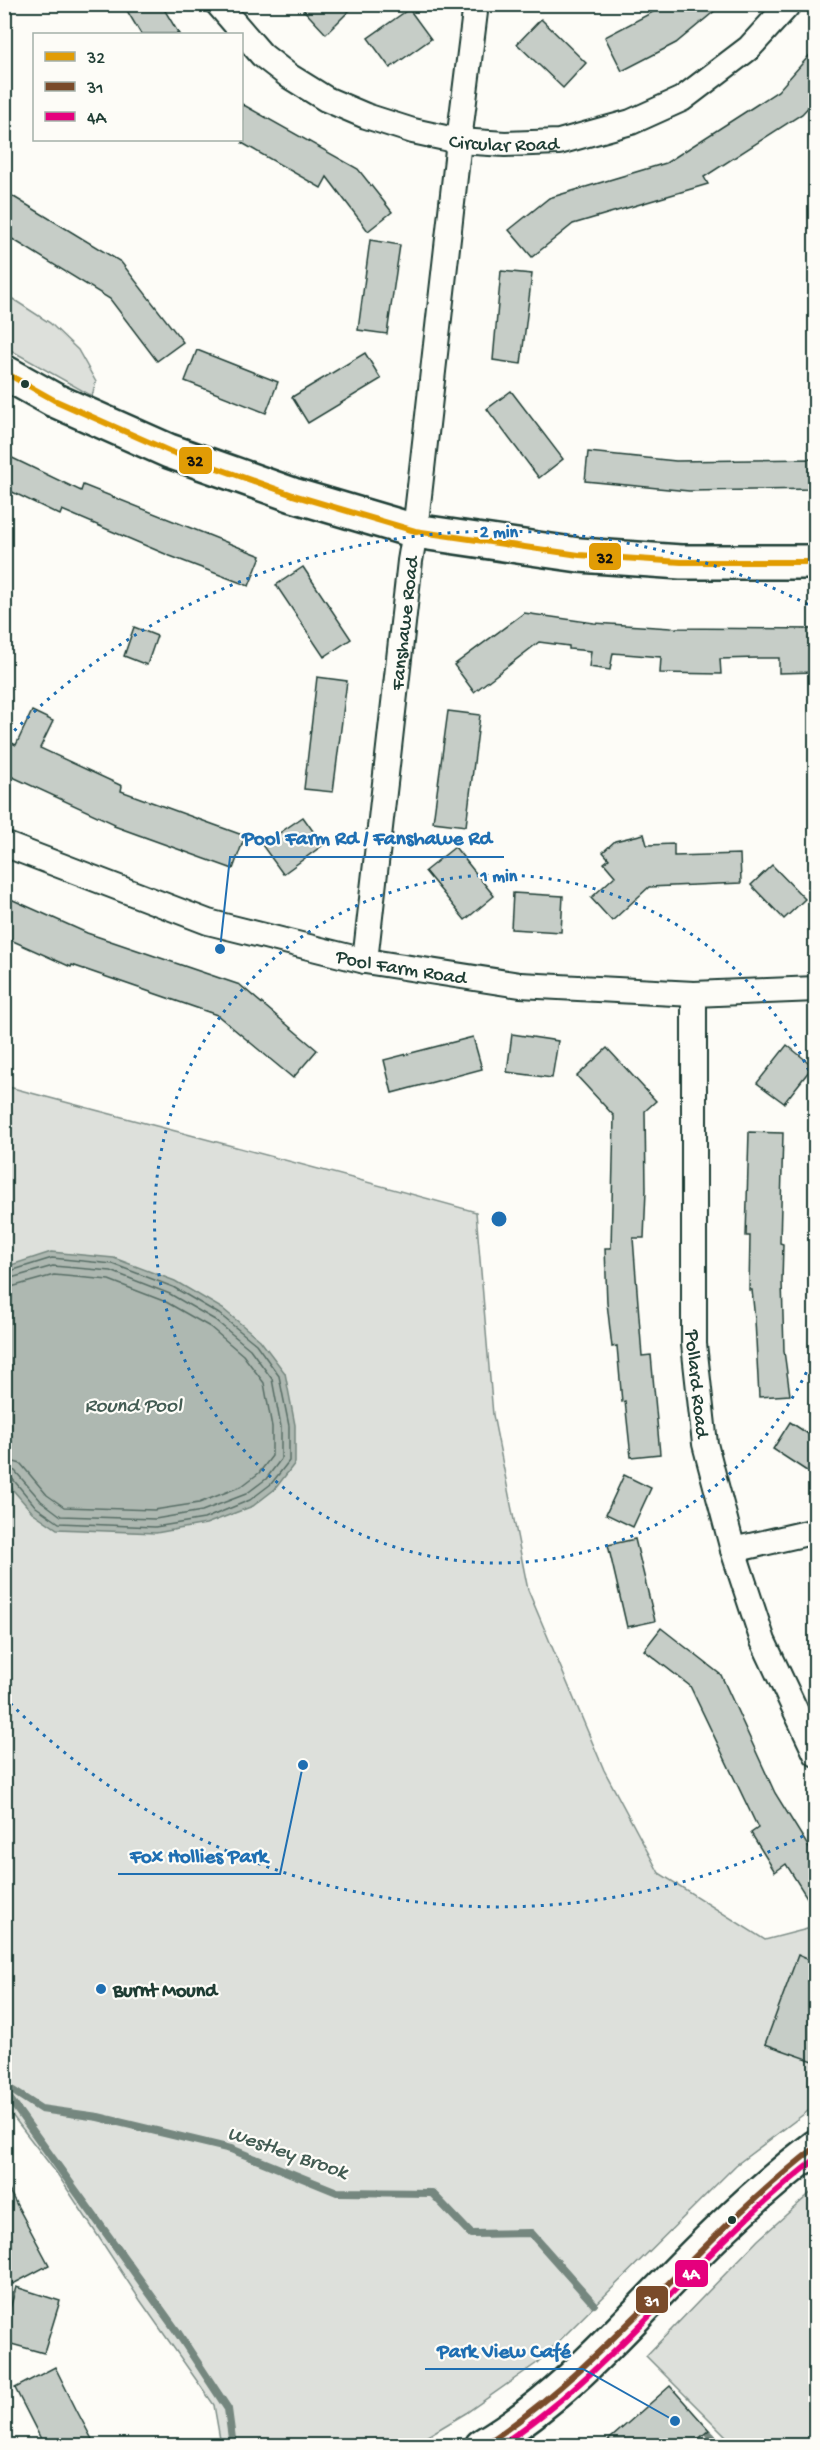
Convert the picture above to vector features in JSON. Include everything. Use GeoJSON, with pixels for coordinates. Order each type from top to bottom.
{"type":"FeatureCollection","features":[{"type":"Feature","properties":{"kind":"street","name":"Circular Road"},"geometry":{"type":"LineString","coordinates":[[218,4],[262,55],[289,76],[326,99],[386,123],[459,141],[505,144],[559,142],[631,122],[682,99],[749,48],[789,4]]}},
{"type":"Feature","properties":{"kind":"street","name":"Fanshawe Road"},"geometry":{"type":"LineString","coordinates":[[365,961],[476,4]]}},
{"type":"Feature","properties":{"kind":"street"},"geometry":{"type":"LineString","coordinates":[[4,372],[54,400],[169,451],[293,495],[415,531],[579,555],[681,562],[816,562]]}},
{"type":"Feature","properties":{"kind":"street","name":"Pool Farm Road"},"geometry":{"type":"LineString","coordinates":[[4,844],[208,922],[365,961],[520,985],[694,993],[816,989]]}},
{"type":"Feature","properties":{"kind":"street","name":"Pollard Road"},"geometry":{"type":"LineString","coordinates":[[694,993],[694,1344],[705,1444],[733,1550],[763,1641],[816,1754]]}},
{"type":"Feature","properties":{"kind":"street"},"geometry":{"type":"LineString","coordinates":[[733,1550],[816,1531]]}},
{"type":"Feature","properties":{"kind":"street"},"geometry":{"type":"LineString","coordinates":[[482,2445],[511,2428],[576,2376],[721,2228],[816,2147]]}},
{"type":"Feature","properties":{"kind":"shaded area"},"geometry":{"type":"Polygon","coordinates":[[[5,294],[50,323],[78,350],[96,382],[92,396],[5,347],[5,294]]]}},
{"type":"Feature","properties":{"kind":"shaded area"},"geometry":{"type":"Polygon","coordinates":[[[5,1086],[476,1212],[493,1415],[528,1590],[604,1770],[659,1873],[765,1940],[815,1927],[816,2105],[736,2165],[537,2363],[466,2413],[411,2446],[221,2445],[214,2405],[140,2300],[58,2175],[5,2106],[5,1086]]]}},
{"type":"Feature","properties":{"kind":"shaded area"},"geometry":{"type":"Polygon","coordinates":[[[815,2189],[815,2445],[735,2445],[646,2356],[758,2240],[815,2189]]]}},
{"type":"Feature","properties":{"kind":"water","name":"Round Pool"},"geometry":{"type":"Polygon","coordinates":[[[51,1252],[114,1258],[175,1281],[223,1309],[260,1340],[285,1373],[295,1425],[295,1463],[275,1489],[253,1506],[206,1524],[156,1533],[57,1529],[32,1512],[5,1477],[5,1267],[51,1252]]]}},
{"type":"Feature","properties":{"kind":"building"},"geometry":{"type":"Polygon","coordinates":[[[123,4],[161,4],[178,33],[140,33],[123,4]]]}},
{"type":"Feature","properties":{"kind":"building"},"geometry":{"type":"Polygon","coordinates":[[[298,4],[356,4],[326,34],[298,4]]]}},
{"type":"Feature","properties":{"kind":"building"},"geometry":{"type":"Polygon","coordinates":[[[668,4],[723,4],[676,43],[622,71],[605,37],[668,4]]]}},
{"type":"Feature","properties":{"kind":"building"},"geometry":{"type":"Polygon","coordinates":[[[409,9],[431,39],[390,68],[368,38],[409,9]]]}},
{"type":"Feature","properties":{"kind":"building"},"geometry":{"type":"Polygon","coordinates":[[[541,19],[586,63],[563,88],[517,44],[541,19]]]}},
{"type":"Feature","properties":{"kind":"building"},"geometry":{"type":"Polygon","coordinates":[[[816,48],[816,99],[802,114],[704,177],[708,184],[573,224],[532,257],[509,230],[549,198],[666,163],[778,91],[816,48]]]}},
{"type":"Feature","properties":{"kind":"building"},"geometry":{"type":"Polygon","coordinates":[[[243,105],[358,169],[392,212],[368,231],[327,177],[321,188],[242,143],[243,105]]]}},
{"type":"Feature","properties":{"kind":"building"},"geometry":{"type":"Polygon","coordinates":[[[4,191],[121,262],[183,342],[157,361],[110,299],[4,234],[4,191]]]}},
{"type":"Feature","properties":{"kind":"building"},"geometry":{"type":"Polygon","coordinates":[[[370,240],[400,245],[387,334],[358,330],[370,240]]]}},
{"type":"Feature","properties":{"kind":"building"},"geometry":{"type":"Polygon","coordinates":[[[501,271],[532,274],[521,364],[493,360],[501,271]]]}},
{"type":"Feature","properties":{"kind":"building"},"geometry":{"type":"Polygon","coordinates":[[[197,350],[278,382],[266,413],[185,381],[197,350]]]}},
{"type":"Feature","properties":{"kind":"building"},"geometry":{"type":"Polygon","coordinates":[[[365,353],[381,379],[308,423],[292,397],[365,353]]]}},
{"type":"Feature","properties":{"kind":"building"},"geometry":{"type":"Polygon","coordinates":[[[511,391],[563,459],[539,478],[487,409],[511,391]]]}},
{"type":"Feature","properties":{"kind":"building"},"geometry":{"type":"Polygon","coordinates":[[[588,452],[676,461],[815,459],[815,489],[689,491],[585,481],[588,452]]]}},
{"type":"Feature","properties":{"kind":"building"},"geometry":{"type":"Polygon","coordinates":[[[4,454],[81,491],[83,485],[261,556],[249,586],[170,556],[62,510],[60,515],[4,488],[4,454]]]}},
{"type":"Feature","properties":{"kind":"building"},"geometry":{"type":"Polygon","coordinates":[[[303,567],[351,639],[324,657],[276,585],[303,567]]]}},
{"type":"Feature","properties":{"kind":"building"},"geometry":{"type":"Polygon","coordinates":[[[524,613],[594,623],[671,628],[816,629],[816,672],[779,673],[779,658],[757,658],[720,659],[721,674],[660,673],[661,657],[613,653],[610,670],[589,667],[591,651],[539,642],[474,692],[454,665],[524,613]]]}},
{"type":"Feature","properties":{"kind":"building"},"geometry":{"type":"Polygon","coordinates":[[[134,627],[157,636],[147,665],[124,656],[134,627]]]}},
{"type":"Feature","properties":{"kind":"building"},"geometry":{"type":"Polygon","coordinates":[[[317,677],[347,681],[333,792],[304,789],[317,677]]]}},
{"type":"Feature","properties":{"kind":"building"},"geometry":{"type":"Polygon","coordinates":[[[32,711],[53,721],[40,748],[122,786],[121,791],[245,836],[233,869],[114,826],[115,824],[4,773],[4,739],[16,745],[32,711]]]}},
{"type":"Feature","properties":{"kind":"building"},"geometry":{"type":"Polygon","coordinates":[[[448,711],[480,715],[466,826],[433,822],[448,711]]]}},
{"type":"Feature","properties":{"kind":"building"},"geometry":{"type":"Polygon","coordinates":[[[303,817],[323,845],[283,874],[262,845],[303,817]]]}},
{"type":"Feature","properties":{"kind":"building"},"geometry":{"type":"Polygon","coordinates":[[[644,834],[647,845],[674,844],[674,856],[740,854],[741,883],[649,887],[612,921],[591,898],[615,876],[604,863],[609,859],[603,852],[615,841],[644,834]]]}},
{"type":"Feature","properties":{"kind":"building"},"geometry":{"type":"Polygon","coordinates":[[[455,847],[494,896],[465,920],[425,871],[455,847]]]}},
{"type":"Feature","properties":{"kind":"building"},"geometry":{"type":"Polygon","coordinates":[[[772,865],[805,899],[784,919],[751,885],[772,865]]]}},
{"type":"Feature","properties":{"kind":"building"},"geometry":{"type":"Polygon","coordinates":[[[513,893],[563,896],[561,932],[511,929],[513,893]]]}},
{"type":"Feature","properties":{"kind":"building"},"geometry":{"type":"Polygon","coordinates":[[[4,896],[87,933],[240,985],[317,1050],[293,1078],[217,1015],[72,965],[71,967],[4,937],[4,896]]]}},
{"type":"Feature","properties":{"kind":"building"},"geometry":{"type":"Polygon","coordinates":[[[512,1034],[558,1041],[552,1078],[507,1072],[512,1034]]]}},
{"type":"Feature","properties":{"kind":"building"},"geometry":{"type":"Polygon","coordinates":[[[473,1037],[482,1069],[392,1093],[384,1060],[473,1037]]]}},
{"type":"Feature","properties":{"kind":"building"},"geometry":{"type":"Polygon","coordinates":[[[787,1045],[813,1066],[784,1103],[757,1083],[787,1045]]]}},
{"type":"Feature","properties":{"kind":"building"},"geometry":{"type":"Polygon","coordinates":[[[607,1048],[656,1101],[645,1111],[644,1238],[633,1238],[642,1356],[651,1355],[660,1454],[631,1457],[625,1401],[622,1402],[617,1346],[612,1347],[607,1303],[605,1248],[611,1248],[614,1116],[577,1076],[607,1048]]]}},
{"type":"Feature","properties":{"kind":"building"},"geometry":{"type":"Polygon","coordinates":[[[749,1132],[783,1133],[780,1243],[783,1244],[784,1351],[790,1395],[759,1397],[755,1320],[752,1290],[749,1290],[750,1236],[746,1236],[749,1132]]]}},
{"type":"Feature","properties":{"kind":"building"},"geometry":{"type":"Polygon","coordinates":[[[790,1422],[816,1439],[816,1477],[773,1449],[790,1422]]]}},
{"type":"Feature","properties":{"kind":"building"},"geometry":{"type":"Polygon","coordinates":[[[624,1475],[651,1488],[633,1527],[606,1514],[624,1475]]]}},
{"type":"Feature","properties":{"kind":"building"},"geometry":{"type":"Polygon","coordinates":[[[635,1539],[655,1621],[627,1627],[608,1545],[635,1539]]]}},
{"type":"Feature","properties":{"kind":"building"},"geometry":{"type":"Polygon","coordinates":[[[661,1628],[721,1675],[775,1793],[816,1859],[816,1912],[786,1864],[775,1872],[751,1833],[758,1828],[690,1686],[644,1650],[661,1628]]]}},
{"type":"Feature","properties":{"kind":"building"},"geometry":{"type":"Polygon","coordinates":[[[798,1955],[816,1963],[816,2062],[765,2044],[798,1955]]]}},
{"type":"Feature","properties":{"kind":"building"},"geometry":{"type":"Polygon","coordinates":[[[4,2181],[49,2265],[13,2284],[4,2269],[4,2181]]]}},
{"type":"Feature","properties":{"kind":"building"},"geometry":{"type":"Polygon","coordinates":[[[16,2287],[60,2301],[44,2353],[4,2342],[4,2330],[16,2287]]]}},
{"type":"Feature","properties":{"kind":"building"},"geometry":{"type":"Polygon","coordinates":[[[55,2367],[95,2445],[44,2445],[15,2388],[55,2367]]]}},
{"type":"Feature","properties":{"kind":"building"},"geometry":{"type":"Polygon","coordinates":[[[670,2386],[709,2430],[691,2445],[603,2445],[670,2386]]]}},
{"type":"Feature","properties":{"kind":"waterway","name":"Westley Brook"},"geometry":{"type":"LineString","coordinates":[[4,2085],[41,2109],[98,2117],[231,2149],[337,2192],[432,2193],[471,2234],[531,2233],[594,2304]]}},
{"type":"Feature","properties":{"kind":"waterway"},"geometry":{"type":"LineString","coordinates":[[4,2091],[176,2330],[228,2409],[233,2446]]}},
{"type":"Feature","properties":{"kind":"waterway","name":"Westley Brook"},"geometry":{"type":"LineString","coordinates":[[709,2434],[721,2446]]}},
{"type":"Feature","properties":{"kind":"transit line","name":"32"},"geometry":{"type":"LineString","coordinates":[[4,372],[54,400],[169,451],[293,495],[415,531],[579,555],[681,562],[816,562]]}},
{"type":"Feature","properties":{"kind":"transit line","name":"31"},"geometry":{"type":"LineString","coordinates":[[483,2446],[529,2413],[571,2377],[731,2221],[816,2147]]}},
{"type":"Feature","properties":{"kind":"transit line","name":"4A"},"geometry":{"type":"LineString","coordinates":[[499,2446],[542,2415],[583,2380],[735,2230],[816,2159]]}},
{"type":"Feature","properties":{"kind":"place","name":"Pool Farm Rd / Fanshawe Rd"},"geometry":{"type":"Point","coordinates":[220,949]}},
{"type":"Feature","properties":{"kind":"place","name":"Fox Hollies Park"},"geometry":{"type":"Point","coordinates":[303,1765]}},
{"type":"Feature","properties":{"kind":"place","name":"Burnt Mound"},"geometry":{"type":"Point","coordinates":[101,1989]}},
{"type":"Feature","properties":{"kind":"place","name":"Park View Café"},"geometry":{"type":"Point","coordinates":[675,2421]}}]}
